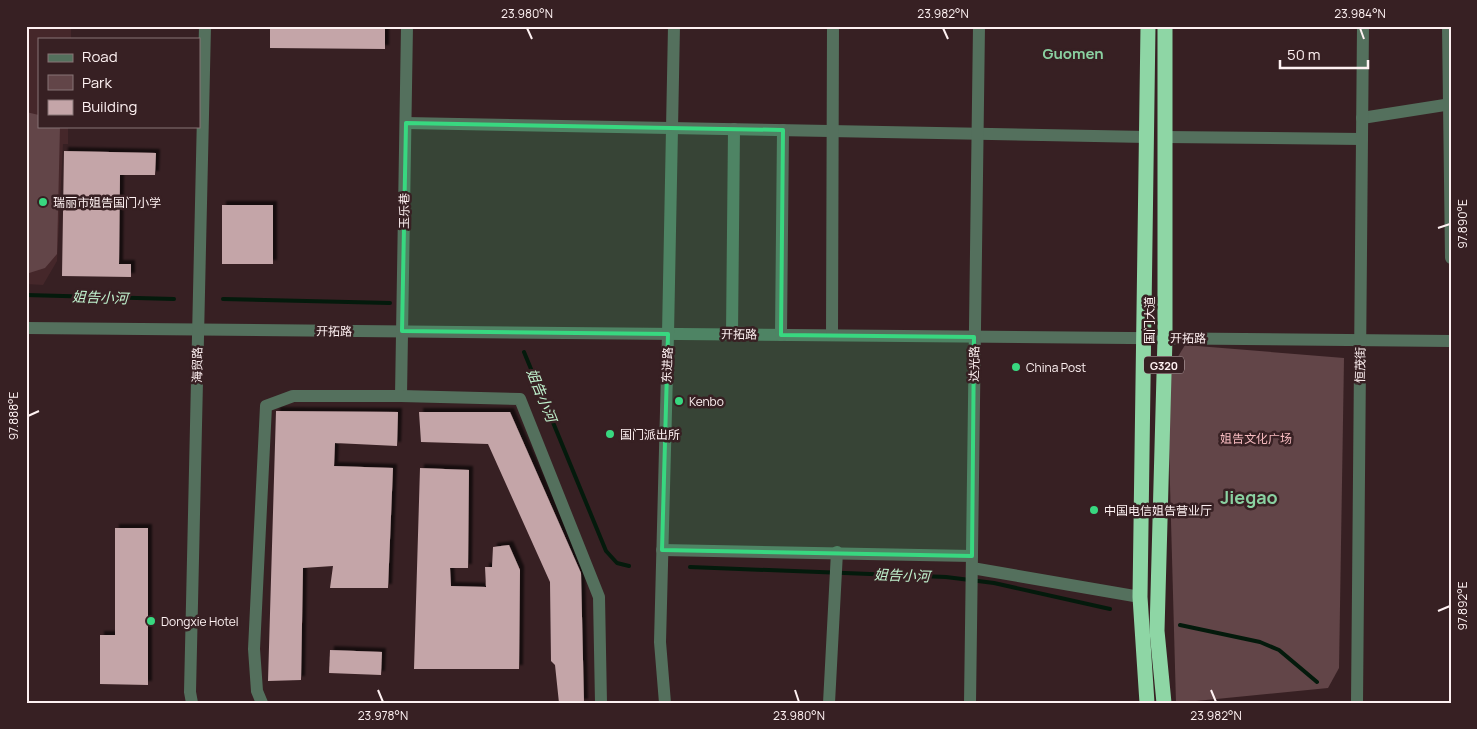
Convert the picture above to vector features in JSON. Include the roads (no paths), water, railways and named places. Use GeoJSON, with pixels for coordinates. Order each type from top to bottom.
{"type":"FeatureCollection","features":[{"type":"Feature","properties":{"kind":"highway","name":"国门大道"},"geometry":{"type":"LineString","coordinates":[[1147,703],[1140,597],[1148,26]]}},
{"type":"Feature","properties":{"kind":"highway","name":"国门大道"},"geometry":{"type":"LineString","coordinates":[[1164,26],[1164,338],[1157,631],[1164,703]]}},
{"type":"Feature","properties":{"kind":"street","name":"海贸路"},"geometry":{"type":"LineString","coordinates":[[192,703],[190,682],[205,26]]}},
{"type":"Feature","properties":{"kind":"street","name":"玉乐巷"},"geometry":{"type":"LineString","coordinates":[[401,396],[407,26]]}},
{"type":"Feature","properties":{"kind":"street","name":"东进路"},"geometry":{"type":"LineString","coordinates":[[665,703],[660,642],[674,26]]}},
{"type":"Feature","properties":{"kind":"street"},"geometry":{"type":"LineString","coordinates":[[832,335],[834,26]]}},
{"type":"Feature","properties":{"kind":"street","name":"达光路"},"geometry":{"type":"LineString","coordinates":[[970,703],[979,26]]}},
{"type":"Feature","properties":{"kind":"street","name":"恒茂街"},"geometry":{"type":"LineString","coordinates":[[1357,703],[1363,26]]}},
{"type":"Feature","properties":{"kind":"street"},"geometry":{"type":"LineString","coordinates":[[1448,26],[1451,258]]}},
{"type":"Feature","properties":{"kind":"street"},"geometry":{"type":"LineString","coordinates":[[1362,118],[1450,104]]}},
{"type":"Feature","properties":{"kind":"street"},"geometry":{"type":"LineString","coordinates":[[406,123],[1147,137]]}},
{"type":"Feature","properties":{"kind":"street"},"geometry":{"type":"LineString","coordinates":[[732,334],[734,129]]}},
{"type":"Feature","properties":{"kind":"street"},"geometry":{"type":"LineString","coordinates":[[781,335],[783,130]]}},
{"type":"Feature","properties":{"kind":"street"},"geometry":{"type":"LineString","coordinates":[[1164,137],[1362,139]]}},
{"type":"Feature","properties":{"kind":"street","name":"开拓路"},"geometry":{"type":"LineString","coordinates":[[26,328],[1451,341]]}},
{"type":"Feature","properties":{"kind":"street"},"geometry":{"type":"LineString","coordinates":[[262,703],[257,691],[254,648],[266,406],[293,396],[520,399],[599,597],[600,703]]}},
{"type":"Feature","properties":{"kind":"street"},"geometry":{"type":"LineString","coordinates":[[662,550],[972,565],[1140,597]]}},
{"type":"Feature","properties":{"kind":"street"},"geometry":{"type":"LineString","coordinates":[[830,703],[836,559]]}},
{"type":"Feature","properties":{"kind":"waterway","name":"姐告小河"},"geometry":{"type":"LineString","coordinates":[[26,295],[174,299]]}},
{"type":"Feature","properties":{"kind":"waterway","name":"姐告小河"},"geometry":{"type":"LineString","coordinates":[[223,299],[390,303]]}},
{"type":"Feature","properties":{"kind":"waterway","name":"姐告小河"},"geometry":{"type":"LineString","coordinates":[[524,352],[606,551],[617,563],[629,566]]}},
{"type":"Feature","properties":{"kind":"waterway","name":"姐告小河"},"geometry":{"type":"LineString","coordinates":[[690,567],[946,577],[994,583],[1110,609]]}},
{"type":"Feature","properties":{"kind":"waterway","name":"姐告小河"},"geometry":{"type":"LineString","coordinates":[[1180,625],[1260,642],[1279,650],[1317,682]]}},
{"type":"Feature","properties":{"kind":"place","name":"瑞丽市姐告国门小学"},"geometry":{"type":"Point","coordinates":[43,202]}},
{"type":"Feature","properties":{"kind":"place","name":"China Post"},"geometry":{"type":"Point","coordinates":[1016,367]}},
{"type":"Feature","properties":{"kind":"place","name":"Kenbo"},"geometry":{"type":"Point","coordinates":[679,401]}},
{"type":"Feature","properties":{"kind":"place","name":"国门派出所"},"geometry":{"type":"Point","coordinates":[610,434]}},
{"type":"Feature","properties":{"kind":"place","name":"中国电信姐告营业厅"},"geometry":{"type":"Point","coordinates":[1094,510]}},
{"type":"Feature","properties":{"kind":"place","name":"Dongxie Hotel"},"geometry":{"type":"Point","coordinates":[151,621]}},
{"type":"Feature","properties":{"kind":"district","name":"Guomen"},"geometry":{"type":"Point","coordinates":[1073,53]}},
{"type":"Feature","properties":{"kind":"district","name":"Jiegao"},"geometry":{"type":"Point","coordinates":[1249,497]}},
{"type":"Feature","properties":{"kind":"park label","name":"姐告文化广场"},"geometry":{"type":"Point","coordinates":[1256,438]}}]}
